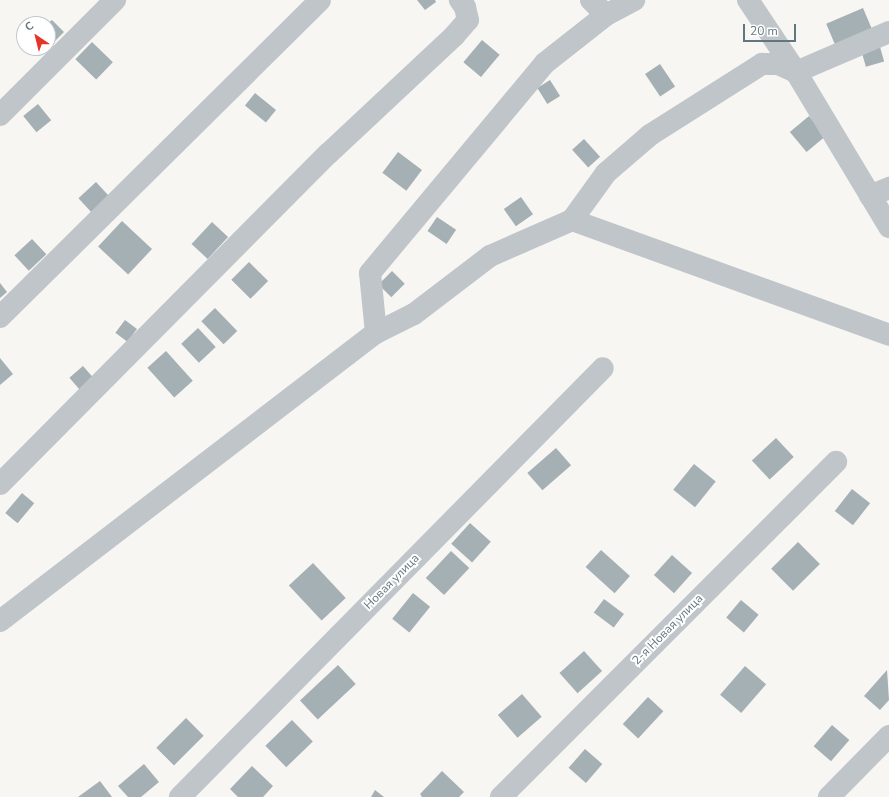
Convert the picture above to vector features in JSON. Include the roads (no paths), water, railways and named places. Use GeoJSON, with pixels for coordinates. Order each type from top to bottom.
{"type":"FeatureCollection","features":[{"type":"Feature","properties":{"kind":"street"},"geometry":{"type":"LineString","coordinates":[[0,115],[115,0]]}},
{"type":"Feature","properties":{"kind":"street"},"geometry":{"type":"LineString","coordinates":[[0,317],[320,0]]}},
{"type":"Feature","properties":{"kind":"street"},"geometry":{"type":"LineString","coordinates":[[0,484],[328,154],[454,36],[468,20],[465,7],[460,0]]}},
{"type":"Feature","properties":{"kind":"street"},"geometry":{"type":"LineString","coordinates":[[376,333],[370,273],[545,63],[599,7],[634,0]]}},
{"type":"Feature","properties":{"kind":"street"},"geometry":{"type":"LineString","coordinates":[[748,0],[879,192],[889,227]]}},
{"type":"Feature","properties":{"kind":"street"},"geometry":{"type":"LineString","coordinates":[[0,621],[376,333],[414,314],[490,256],[572,220],[606,173],[650,135],[762,64],[778,64],[796,72],[889,32]]}},
{"type":"Feature","properties":{"kind":"street"},"geometry":{"type":"LineString","coordinates":[[572,220],[889,336]]}},
{"type":"Feature","properties":{"kind":"street","name":"Новая улица"},"geometry":{"type":"LineString","coordinates":[[180,797],[603,368]]}},
{"type":"Feature","properties":{"kind":"street","name":"2-я Новая улица"},"geometry":{"type":"LineString","coordinates":[[501,797],[836,462]]}},
{"type":"Feature","properties":{"kind":"street"},"geometry":{"type":"LineString","coordinates":[[829,797],[889,736]]}}]}
